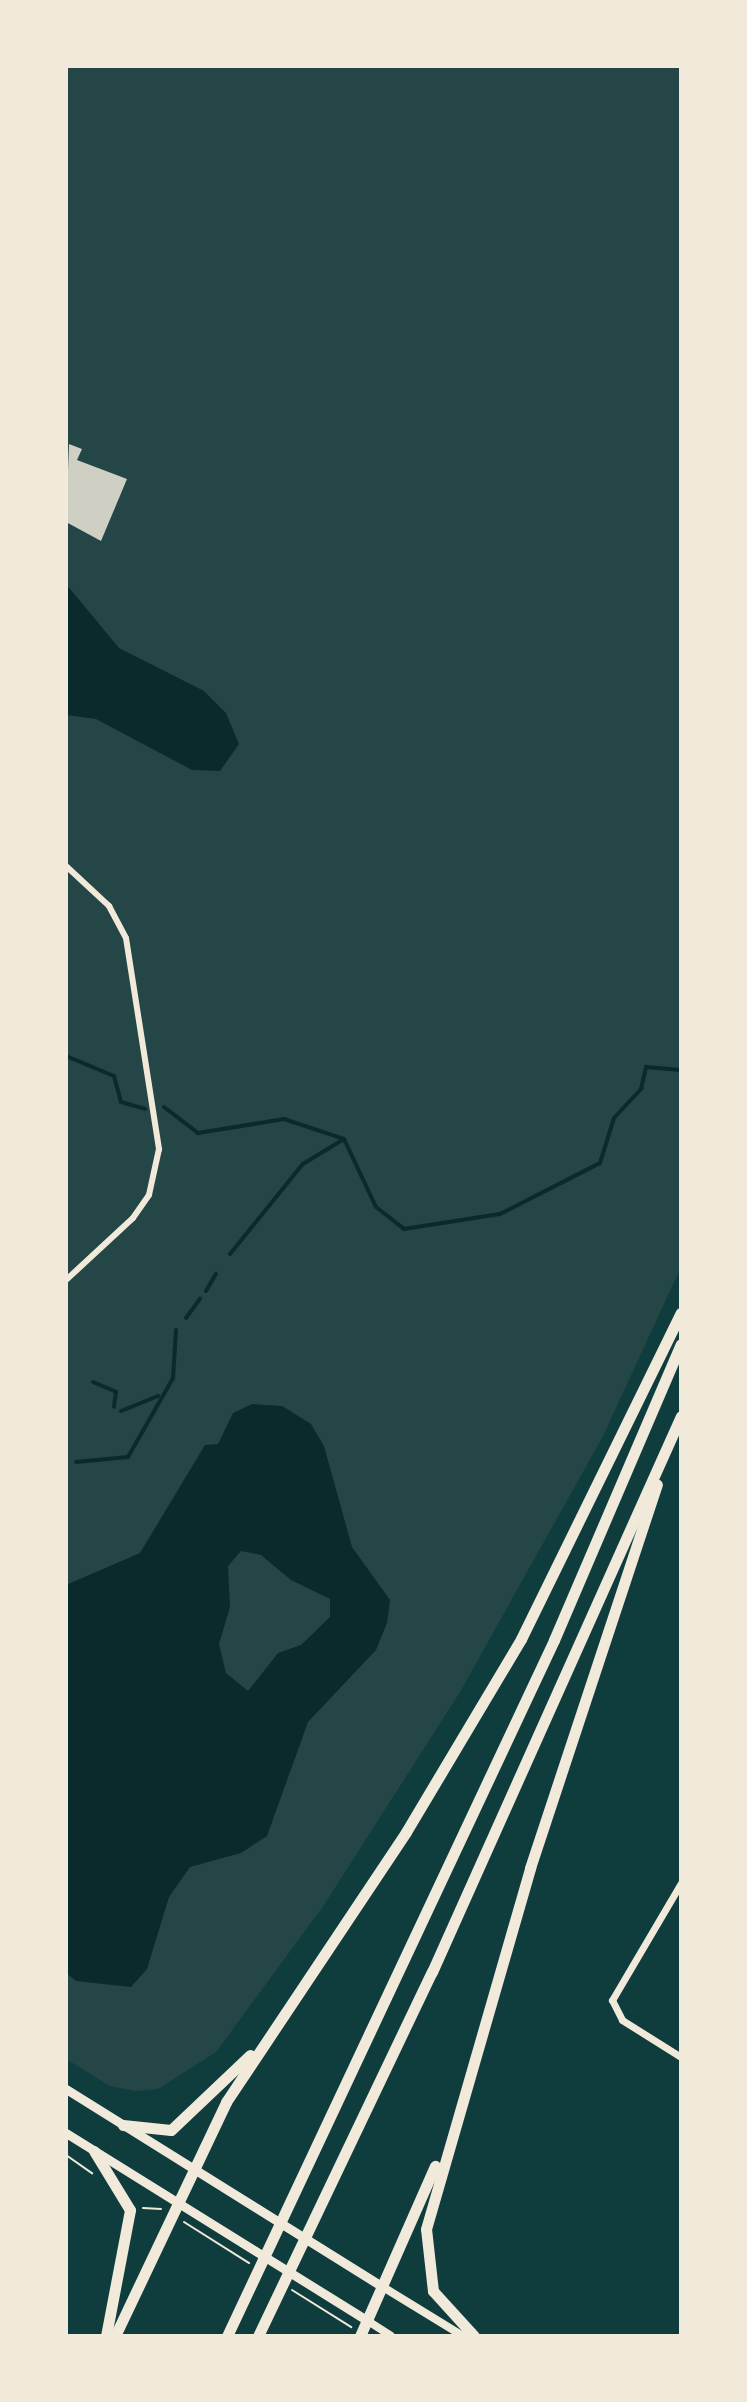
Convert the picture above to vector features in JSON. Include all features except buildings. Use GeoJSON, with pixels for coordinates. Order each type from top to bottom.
{"type":"FeatureCollection","features":[{"type":"Feature","properties":{"kind":"highway"},"geometry":{"type":"LineString","coordinates":[[115,2336],[192,2166],[274,2028],[477,1718],[681,1313]]}},
{"type":"Feature","properties":{"kind":"highway"},"geometry":{"type":"LineString","coordinates":[[227,2336],[464,1836],[681,1344]]}},
{"type":"Feature","properties":{"kind":"highway"},"geometry":{"type":"LineString","coordinates":[[258,2336],[432,1972],[681,1416]]}},
{"type":"Feature","properties":{"kind":"highway"},"geometry":{"type":"LineString","coordinates":[[474,2336],[433,2291],[424,2252],[450,2132],[673,1435]]}},
{"type":"Feature","properties":{"kind":"highway"},"geometry":{"type":"LineString","coordinates":[[123,2125],[158,2133],[181,2125],[274,2028]]}},
{"type":"Feature","properties":{"kind":"highway"},"geometry":{"type":"LineString","coordinates":[[357,2332],[368,2321],[450,2132]]}},
{"type":"Feature","properties":{"kind":"highway"},"geometry":{"type":"LineString","coordinates":[[94,2151],[130,2210],[106,2336]]}},
{"type":"Feature","properties":{"kind":"main road"},"geometry":{"type":"LineString","coordinates":[[66,2089],[463,2336]]}},
{"type":"Feature","properties":{"kind":"main road"},"geometry":{"type":"LineString","coordinates":[[66,2133],[391,2336]]}},
{"type":"Feature","properties":{"kind":"street"},"geometry":{"type":"LineString","coordinates":[[66,866],[109,906],[126,938],[153,1080],[159,1149],[149,1195],[133,1218],[66,1280]]}},
{"type":"Feature","properties":{"kind":"street"},"geometry":{"type":"LineString","coordinates":[[681,1883],[616,1985],[613,2008],[681,2057]]}},
{"type":"Feature","properties":{"kind":"path"},"geometry":{"type":"LineString","coordinates":[[66,2155],[98,2180]]}},
{"type":"Feature","properties":{"kind":"path"},"geometry":{"type":"LineString","coordinates":[[137,2209],[160,2209]]}},
{"type":"Feature","properties":{"kind":"path"},"geometry":{"type":"LineString","coordinates":[[181,2220],[202,2233]]}},
{"type":"Feature","properties":{"kind":"path"},"geometry":{"type":"LineString","coordinates":[[334,2316],[357,2332]]}},
{"type":"Feature","properties":{"kind":"shaded area"},"geometry":{"type":"Polygon","coordinates":[[[66,66],[681,66],[681,1267],[603,1436],[460,1692],[324,1905],[216,2052],[158,2089],[135,2091],[110,2086],[66,2059],[66,66]]]}},
{"type":"Feature","properties":{"kind":"shaded area"},"geometry":{"type":"Polygon","coordinates":[[[66,584],[119,648],[204,691],[226,713],[239,744],[220,771],[192,770],[96,719],[66,715],[66,584]]]}},
{"type":"Feature","properties":{"kind":"shaded area"},"geometry":{"type":"Polygon","coordinates":[[[252,1404],[282,1406],[311,1424],[324,1446],[352,1547],[390,1600],[387,1623],[376,1650],[308,1722],[267,1836],[241,1853],[190,1867],[169,1897],[147,1969],[131,1987],[76,1981],[66,1973],[66,1585],[140,1553],[205,1445],[218,1444],[233,1413],[252,1404]],[[241,1551],[228,1566],[230,1607],[219,1644],[226,1673],[248,1691],[278,1653],[301,1645],[330,1617],[330,1599],[291,1580],[261,1555],[241,1551]]]}},
{"type":"Feature","properties":{"kind":"waterway"},"geometry":{"type":"LineString","coordinates":[[66,1056],[114,1076],[121,1102],[145,1109]]}},
{"type":"Feature","properties":{"kind":"waterway"},"geometry":{"type":"LineString","coordinates":[[164,1107],[198,1133],[284,1119],[344,1139],[376,1207],[404,1229],[500,1214],[600,1163],[614,1118],[641,1089],[646,1067],[681,1070]]}},
{"type":"Feature","properties":{"kind":"waterway"},"geometry":{"type":"LineString","coordinates":[[230,1254],[303,1164],[344,1139]]}},
{"type":"Feature","properties":{"kind":"waterway"},"geometry":{"type":"LineString","coordinates":[[206,1291],[216,1274]]}},
{"type":"Feature","properties":{"kind":"waterway"},"geometry":{"type":"LineString","coordinates":[[186,1318],[200,1299]]}},
{"type":"Feature","properties":{"kind":"waterway"},"geometry":{"type":"LineString","coordinates":[[76,1462],[128,1457],[173,1378],[176,1330]]}},
{"type":"Feature","properties":{"kind":"waterway"},"geometry":{"type":"LineString","coordinates":[[93,1382],[116,1392],[114,1407]]}},
{"type":"Feature","properties":{"kind":"waterway"},"geometry":{"type":"LineString","coordinates":[[121,1411],[158,1396]]}}]}
